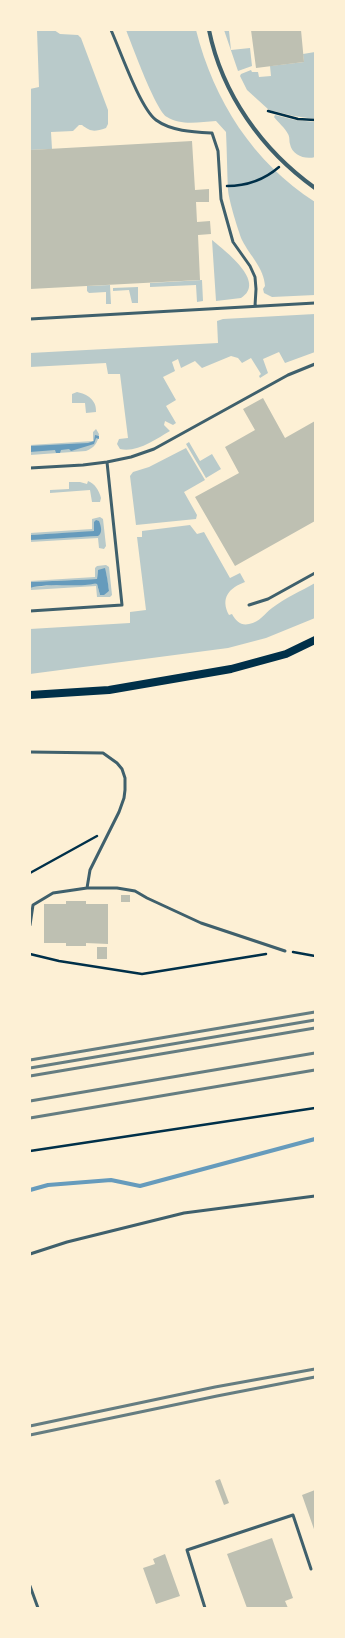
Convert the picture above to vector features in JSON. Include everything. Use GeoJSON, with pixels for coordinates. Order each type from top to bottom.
{"type":"FeatureCollection","features":[{"type":"Feature","properties":{"kind":"main road"},"geometry":{"type":"LineString","coordinates":[[30,695],[109,690],[231,669],[286,654],[315,640]]}},
{"type":"Feature","properties":{"kind":"street"},"geometry":{"type":"LineString","coordinates":[[209,30],[219,64],[233,96],[258,134],[284,163],[314,186]]}},
{"type":"Feature","properties":{"kind":"lane"},"geometry":{"type":"LineString","coordinates":[[111,30],[144,105],[156,119],[171,128],[212,133],[218,151],[221,200],[232,242],[250,266],[255,277],[255,306]]}},
{"type":"Feature","properties":{"kind":"lane"},"geometry":{"type":"LineString","coordinates":[[30,319],[315,303]]}},
{"type":"Feature","properties":{"kind":"lane"},"geometry":{"type":"LineString","coordinates":[[30,468],[83,465],[131,458],[154,449],[288,375],[315,364]]}},
{"type":"Feature","properties":{"kind":"lane"},"geometry":{"type":"LineString","coordinates":[[30,611],[122,605],[107,462]]}},
{"type":"Feature","properties":{"kind":"lane"},"geometry":{"type":"LineString","coordinates":[[249,604],[268,599],[315,573]]}},
{"type":"Feature","properties":{"kind":"lane"},"geometry":{"type":"LineString","coordinates":[[30,752],[103,753],[117,763],[122,769],[126,790],[119,812],[90,870],[87,888]]}},
{"type":"Feature","properties":{"kind":"lane"},"geometry":{"type":"LineString","coordinates":[[30,925],[33,905],[53,893],[87,888],[117,888],[135,891],[200,923],[285,951]]}},
{"type":"Feature","properties":{"kind":"lane"},"geometry":{"type":"LineString","coordinates":[[30,1254],[67,1242],[184,1213],[315,1196]]}},
{"type":"Feature","properties":{"kind":"lane"},"geometry":{"type":"LineString","coordinates":[[205,1608],[187,1550],[293,1515],[311,1569]]}},
{"type":"Feature","properties":{"kind":"lane"},"geometry":{"type":"LineString","coordinates":[[30,1586],[38,1608]]}},
{"type":"Feature","properties":{"kind":"path"},"geometry":{"type":"LineString","coordinates":[[268,111],[298,119],[315,120]]}},
{"type":"Feature","properties":{"kind":"path"},"geometry":{"type":"LineString","coordinates":[[220,187],[251,183],[267,176],[284,163]]}},
{"type":"Feature","properties":{"kind":"path"},"geometry":{"type":"LineString","coordinates":[[30,873],[110,829]]}},
{"type":"Feature","properties":{"kind":"path"},"geometry":{"type":"LineString","coordinates":[[30,954],[59,961],[142,974],[285,951],[315,956]]}},
{"type":"Feature","properties":{"kind":"path"},"geometry":{"type":"LineString","coordinates":[[30,1151],[315,1108]]}},
{"type":"Feature","properties":{"kind":"shaded area"},"geometry":{"type":"Polygon","coordinates":[[[37,30],[54,30],[60,34],[78,35],[81,38],[108,110],[108,124],[106,128],[96,131],[79,125],[73,131],[51,132],[52,149],[30,150],[30,89],[39,87],[37,30]]]}},
{"type":"Feature","properties":{"kind":"shaded area"},"geometry":{"type":"Polygon","coordinates":[[[126,30],[196,30],[213,81],[239,128],[255,149],[273,168],[293,186],[315,202],[315,295],[272,297],[264,293],[263,289],[265,286],[262,273],[242,240],[230,201],[228,190],[226,132],[216,121],[197,123],[178,122],[167,117],[162,112],[151,91],[126,30]]]}},
{"type":"Feature","properties":{"kind":"shaded area"},"geometry":{"type":"Polygon","coordinates":[[[224,30],[240,30],[229,31],[231,50],[250,48],[252,66],[238,71],[224,30]]]}},
{"type":"Feature","properties":{"kind":"shaded area"},"geometry":{"type":"Polygon","coordinates":[[[315,52],[315,119],[269,110],[247,90],[240,76],[241,74],[251,70],[252,72],[258,72],[259,77],[271,76],[270,66],[304,62],[303,54],[315,52]]]}},
{"type":"Feature","properties":{"kind":"shaded area"},"geometry":{"type":"Polygon","coordinates":[[[275,115],[295,120],[315,122],[315,157],[303,157],[293,151],[290,144],[289,135],[274,117],[275,115]]]}},
{"type":"Feature","properties":{"kind":"shaded area"},"geometry":{"type":"Polygon","coordinates":[[[212,240],[234,259],[247,276],[249,284],[248,291],[241,298],[216,301],[212,240]]]}},
{"type":"Feature","properties":{"kind":"shaded area"},"geometry":{"type":"Polygon","coordinates":[[[202,280],[203,301],[197,302],[196,285],[150,287],[150,283],[202,280]]]}},
{"type":"Feature","properties":{"kind":"shaded area"},"geometry":{"type":"Polygon","coordinates":[[[110,285],[111,304],[106,304],[106,292],[89,293],[87,291],[87,286],[110,285]]]}},
{"type":"Feature","properties":{"kind":"shaded area"},"geometry":{"type":"Polygon","coordinates":[[[138,287],[138,303],[132,303],[129,290],[113,291],[113,288],[138,287]]]}},
{"type":"Feature","properties":{"kind":"shaded area"},"geometry":{"type":"Polygon","coordinates":[[[315,314],[315,352],[285,363],[279,352],[263,359],[268,373],[260,378],[259,376],[261,374],[251,358],[242,363],[238,358],[231,356],[202,368],[195,361],[181,368],[178,359],[172,362],[175,371],[163,377],[176,400],[166,406],[176,423],[173,425],[165,421],[164,425],[170,431],[153,441],[133,449],[120,449],[117,444],[119,439],[128,438],[120,374],[108,374],[106,363],[30,367],[30,353],[218,343],[217,321],[223,319],[315,314]]]}},
{"type":"Feature","properties":{"kind":"shaded area"},"geometry":{"type":"Polygon","coordinates":[[[77,392],[91,398],[95,404],[96,412],[86,413],[85,403],[72,403],[72,394],[77,392]]]}},
{"type":"Feature","properties":{"kind":"shaded area"},"geometry":{"type":"Polygon","coordinates":[[[96,429],[99,434],[97,443],[86,451],[30,455],[30,445],[93,441],[93,432],[96,429]]]}},
{"type":"Feature","properties":{"kind":"shaded area"},"geometry":{"type":"Polygon","coordinates":[[[189,442],[200,461],[212,454],[221,469],[206,478],[186,444],[189,442]]]}},
{"type":"Feature","properties":{"kind":"shaded area"},"geometry":{"type":"Polygon","coordinates":[[[186,448],[205,480],[184,492],[197,515],[196,519],[136,525],[130,476],[133,472],[149,467],[186,448]]]}},
{"type":"Feature","properties":{"kind":"shaded area"},"geometry":{"type":"Polygon","coordinates":[[[88,481],[98,490],[101,498],[100,502],[92,502],[90,490],[50,493],[50,490],[69,489],[69,482],[80,482],[87,484],[88,481]]]}},
{"type":"Feature","properties":{"kind":"shaded area"},"geometry":{"type":"Polygon","coordinates":[[[100,517],[103,519],[106,546],[104,549],[99,548],[98,538],[30,542],[30,540],[33,539],[98,536],[94,522],[95,531],[30,535],[30,533],[92,529],[92,519],[100,517]]]}},
{"type":"Feature","properties":{"kind":"shaded area"},"geometry":{"type":"Polygon","coordinates":[[[190,525],[197,534],[204,532],[230,578],[240,573],[245,582],[234,587],[228,594],[225,604],[229,615],[232,614],[241,624],[253,623],[259,620],[282,601],[315,583],[315,618],[266,638],[228,648],[30,674],[30,629],[130,623],[130,612],[146,610],[137,537],[142,537],[142,531],[190,525]]]}},
{"type":"Feature","properties":{"kind":"shaded area"},"geometry":{"type":"Polygon","coordinates":[[[106,565],[109,567],[112,595],[110,597],[97,597],[96,586],[31,590],[30,601],[31,587],[97,584],[100,595],[109,591],[106,573],[98,570],[97,579],[30,582],[95,577],[95,568],[97,566],[106,565]]]}},
{"type":"Feature","properties":{"kind":"water"},"geometry":{"type":"Polygon","coordinates":[[[95,435],[99,436],[99,439],[96,438],[94,444],[71,451],[69,449],[61,450],[60,453],[56,453],[55,450],[30,452],[30,446],[88,443],[94,441],[95,435]]]}},
{"type":"Feature","properties":{"kind":"water"},"geometry":{"type":"Polygon","coordinates":[[[96,520],[99,521],[101,527],[101,533],[98,536],[30,540],[30,535],[94,531],[94,522],[96,520]]]}},
{"type":"Feature","properties":{"kind":"water"},"geometry":{"type":"Polygon","coordinates":[[[105,568],[109,591],[104,595],[100,595],[97,584],[57,585],[30,588],[30,582],[97,579],[98,570],[105,568]]]}},
{"type":"Feature","properties":{"kind":"building"},"geometry":{"type":"Polygon","coordinates":[[[251,30],[301,30],[304,62],[256,68],[251,30]]]}},
{"type":"Feature","properties":{"kind":"building"},"geometry":{"type":"Polygon","coordinates":[[[192,141],[195,190],[209,189],[209,202],[196,202],[197,222],[210,221],[211,234],[198,235],[200,280],[30,289],[30,150],[192,141]]]}},
{"type":"Feature","properties":{"kind":"building"},"geometry":{"type":"Polygon","coordinates":[[[263,398],[285,438],[315,421],[315,521],[235,566],[195,497],[239,473],[225,447],[255,430],[243,409],[263,398]]]}},
{"type":"Feature","properties":{"kind":"building"},"geometry":{"type":"Polygon","coordinates":[[[121,895],[130,895],[130,902],[121,902],[121,895]]]}},
{"type":"Feature","properties":{"kind":"building"},"geometry":{"type":"Polygon","coordinates":[[[66,901],[86,901],[86,904],[108,904],[108,944],[86,943],[86,946],[66,946],[66,943],[44,943],[44,904],[66,904],[66,901]]]}},
{"type":"Feature","properties":{"kind":"building"},"geometry":{"type":"Polygon","coordinates":[[[97,947],[107,947],[107,959],[97,959],[97,947]]]}},
{"type":"Feature","properties":{"kind":"building"},"geometry":{"type":"Polygon","coordinates":[[[220,1479],[229,1503],[224,1505],[215,1481],[220,1479]]]}},
{"type":"Feature","properties":{"kind":"building"},"geometry":{"type":"Polygon","coordinates":[[[315,1490],[315,1532],[302,1495],[315,1490]]]}},
{"type":"Feature","properties":{"kind":"building"},"geometry":{"type":"Polygon","coordinates":[[[272,1538],[293,1598],[285,1601],[288,1608],[247,1608],[227,1554],[272,1538]]]}},
{"type":"Feature","properties":{"kind":"building"},"geometry":{"type":"Polygon","coordinates":[[[165,1554],[180,1596],[156,1604],[143,1568],[155,1564],[153,1559],[165,1554]]]}},
{"type":"Feature","properties":{"kind":"waterway"},"geometry":{"type":"LineString","coordinates":[[30,1190],[48,1185],[111,1180],[140,1186],[315,1139]]}},
{"type":"Feature","properties":{"kind":"railway"},"geometry":{"type":"LineString","coordinates":[[30,1060],[315,1012]]}},
{"type":"Feature","properties":{"kind":"railway"},"geometry":{"type":"LineString","coordinates":[[30,1068],[315,1020]]}},
{"type":"Feature","properties":{"kind":"railway"},"geometry":{"type":"LineString","coordinates":[[30,1076],[315,1028]]}},
{"type":"Feature","properties":{"kind":"railway"},"geometry":{"type":"LineString","coordinates":[[30,1101],[315,1053]]}},
{"type":"Feature","properties":{"kind":"railway"},"geometry":{"type":"LineString","coordinates":[[30,1118],[315,1070]]}},
{"type":"Feature","properties":{"kind":"railway"},"geometry":{"type":"LineString","coordinates":[[30,1426],[215,1387],[315,1369]]}},
{"type":"Feature","properties":{"kind":"railway"},"geometry":{"type":"LineString","coordinates":[[30,1435],[315,1377]]}}]}
